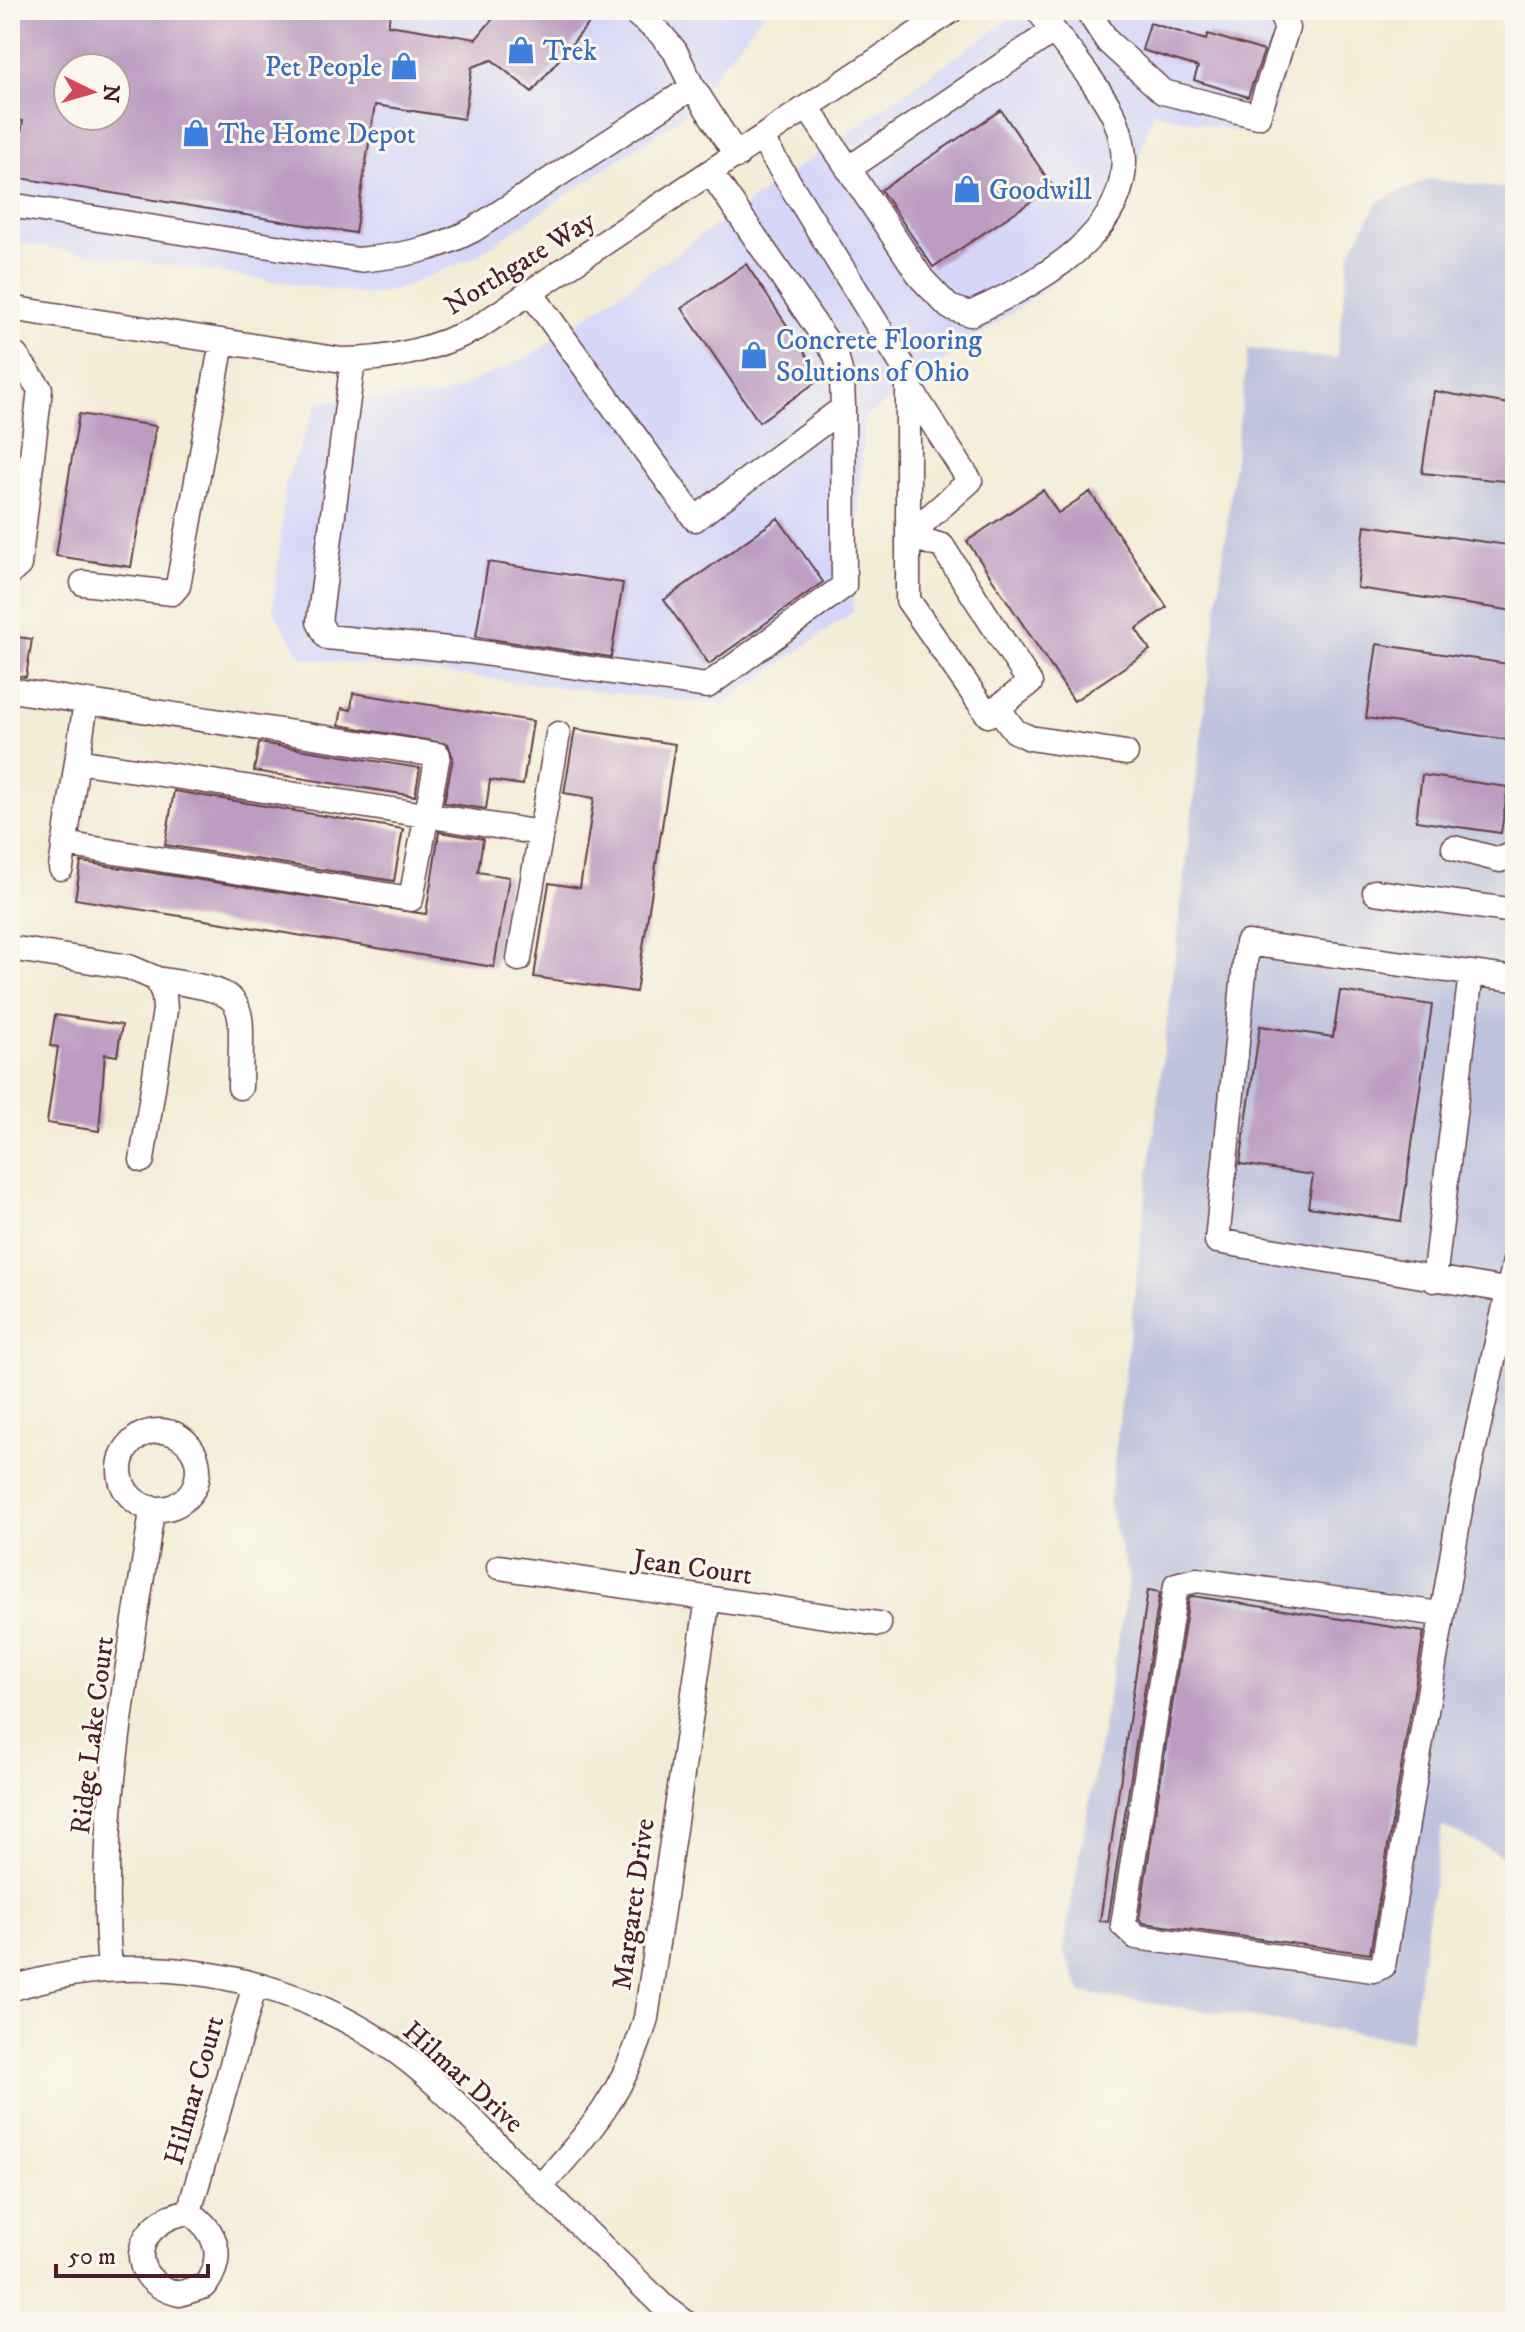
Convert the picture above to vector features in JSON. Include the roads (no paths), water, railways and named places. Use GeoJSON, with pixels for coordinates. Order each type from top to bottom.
{"type":"FeatureCollection","features":[{"type":"Feature","properties":{"kind":"street"},"geometry":{"type":"LineString","coordinates":[[631,10],[659,32],[675,51],[693,87],[737,156]]}},
{"type":"Feature","properties":{"kind":"street","name":"Northgate Way"},"geometry":{"type":"LineString","coordinates":[[10,308],[353,360],[411,354],[477,328],[952,10]]}},
{"type":"Feature","properties":{"kind":"street"},"geometry":{"type":"LineString","coordinates":[[808,108],[922,279],[949,307],[970,314],[1030,287],[1097,234],[1116,203],[1125,156],[1115,118],[1038,10]]}},
{"type":"Feature","properties":{"kind":"street"},"geometry":{"type":"LineString","coordinates":[[1087,10],[1108,42],[1163,92],[1258,116],[1287,28],[1279,10]]}},
{"type":"Feature","properties":{"kind":"street"},"geometry":{"type":"LineString","coordinates":[[848,169],[1053,31]]}},
{"type":"Feature","properties":{"kind":"street"},"geometry":{"type":"LineString","coordinates":[[10,205],[358,260],[412,255],[473,230],[693,87]]}},
{"type":"Feature","properties":{"kind":"street"},"geometry":{"type":"LineString","coordinates":[[762,139],[903,366],[908,385],[908,536],[908,600],[988,715],[1030,683],[942,546],[908,536]]}},
{"type":"Feature","properties":{"kind":"street"},"geometry":{"type":"LineString","coordinates":[[353,360],[319,622],[327,637],[469,651],[707,686],[844,586],[842,379],[836,355],[711,173]]}},
{"type":"Feature","properties":{"kind":"street"},"geometry":{"type":"LineString","coordinates":[[531,293],[695,519],[843,408]]}},
{"type":"Feature","properties":{"kind":"street"},"geometry":{"type":"LineString","coordinates":[[83,583],[172,593],[178,586],[222,342]]}},
{"type":"Feature","properties":{"kind":"street"},"geometry":{"type":"LineString","coordinates":[[10,355],[16,356],[40,389],[19,565],[10,573]]}},
{"type":"Feature","properties":{"kind":"street"},"geometry":{"type":"LineString","coordinates":[[908,385],[970,481],[908,536]]}},
{"type":"Feature","properties":{"kind":"street"},"geometry":{"type":"LineString","coordinates":[[10,690],[438,755],[411,899],[62,856],[86,702]]}},
{"type":"Feature","properties":{"kind":"street"},"geometry":{"type":"LineString","coordinates":[[997,707],[1015,731],[1030,738],[1126,753]]}},
{"type":"Feature","properties":{"kind":"street"},"geometry":{"type":"LineString","coordinates":[[519,959],[558,734]]}},
{"type":"Feature","properties":{"kind":"street"},"geometry":{"type":"LineString","coordinates":[[77,761],[541,833]]}},
{"type":"Feature","properties":{"kind":"street"},"geometry":{"type":"LineString","coordinates":[[1454,848],[1500,860],[1515,853]]}},
{"type":"Feature","properties":{"kind":"street"},"geometry":{"type":"LineString","coordinates":[[1375,892],[1515,911]]}},
{"type":"Feature","properties":{"kind":"street"},"geometry":{"type":"LineString","coordinates":[[1511,1291],[1217,1241],[1247,943],[1515,979]]}},
{"type":"Feature","properties":{"kind":"street"},"geometry":{"type":"LineString","coordinates":[[10,948],[129,967],[157,979],[214,988],[232,998],[241,1010],[240,1087]]}},
{"type":"Feature","properties":{"kind":"street"},"geometry":{"type":"LineString","coordinates":[[1434,1280],[1471,973]]}},
{"type":"Feature","properties":{"kind":"street"},"geometry":{"type":"LineString","coordinates":[[142,1160],[165,1010],[164,995],[157,979]]}},
{"type":"Feature","properties":{"kind":"street"},"geometry":{"type":"LineString","coordinates":[[1440,1614],[1197,1580],[1176,1585],[1123,1925],[1129,1932],[1136,1937],[1373,1970],[1383,1966],[1440,1614],[1515,1261]]}},
{"type":"Feature","properties":{"kind":"street","name":"Ridge Lake Court"},"geometry":{"type":"LineString","coordinates":[[110,1968],[105,1888],[109,1806],[152,1511]]}},
{"type":"Feature","properties":{"kind":"street","name":"Jean Court"},"geometry":{"type":"LineString","coordinates":[[499,1567],[879,1624]]}},
{"type":"Feature","properties":{"kind":"street","name":"Margaret Drive"},"geometry":{"type":"LineString","coordinates":[[540,2187],[608,2109],[637,2050],[646,2018],[708,1598]]}},
{"type":"Feature","properties":{"kind":"street","name":"Hilmar Drive"},"geometry":{"type":"LineString","coordinates":[[10,1989],[44,1978],[110,1968],[208,1974],[304,2001],[387,2045],[436,2085],[661,2304],[685,2322]]}},
{"type":"Feature","properties":{"kind":"street","name":"Hilmar Court"},"geometry":{"type":"LineString","coordinates":[[189,2212],[255,1985]]}},
{"type":"Feature","properties":{"kind":"place","name":"Trek"},"geometry":{"type":"Point","coordinates":[521,50]}},
{"type":"Feature","properties":{"kind":"place","name":"Pet People"},"geometry":{"type":"Point","coordinates":[404,66]}},
{"type":"Feature","properties":{"kind":"place","name":"The Home Depot"},"geometry":{"type":"Point","coordinates":[196,133]}},
{"type":"Feature","properties":{"kind":"place","name":"Goodwill"},"geometry":{"type":"Point","coordinates":[967,189]}},
{"type":"Feature","properties":{"kind":"place","name":"Concrete Flooring Solutions of Ohio"},"geometry":{"type":"Point","coordinates":[754,355]}}]}
